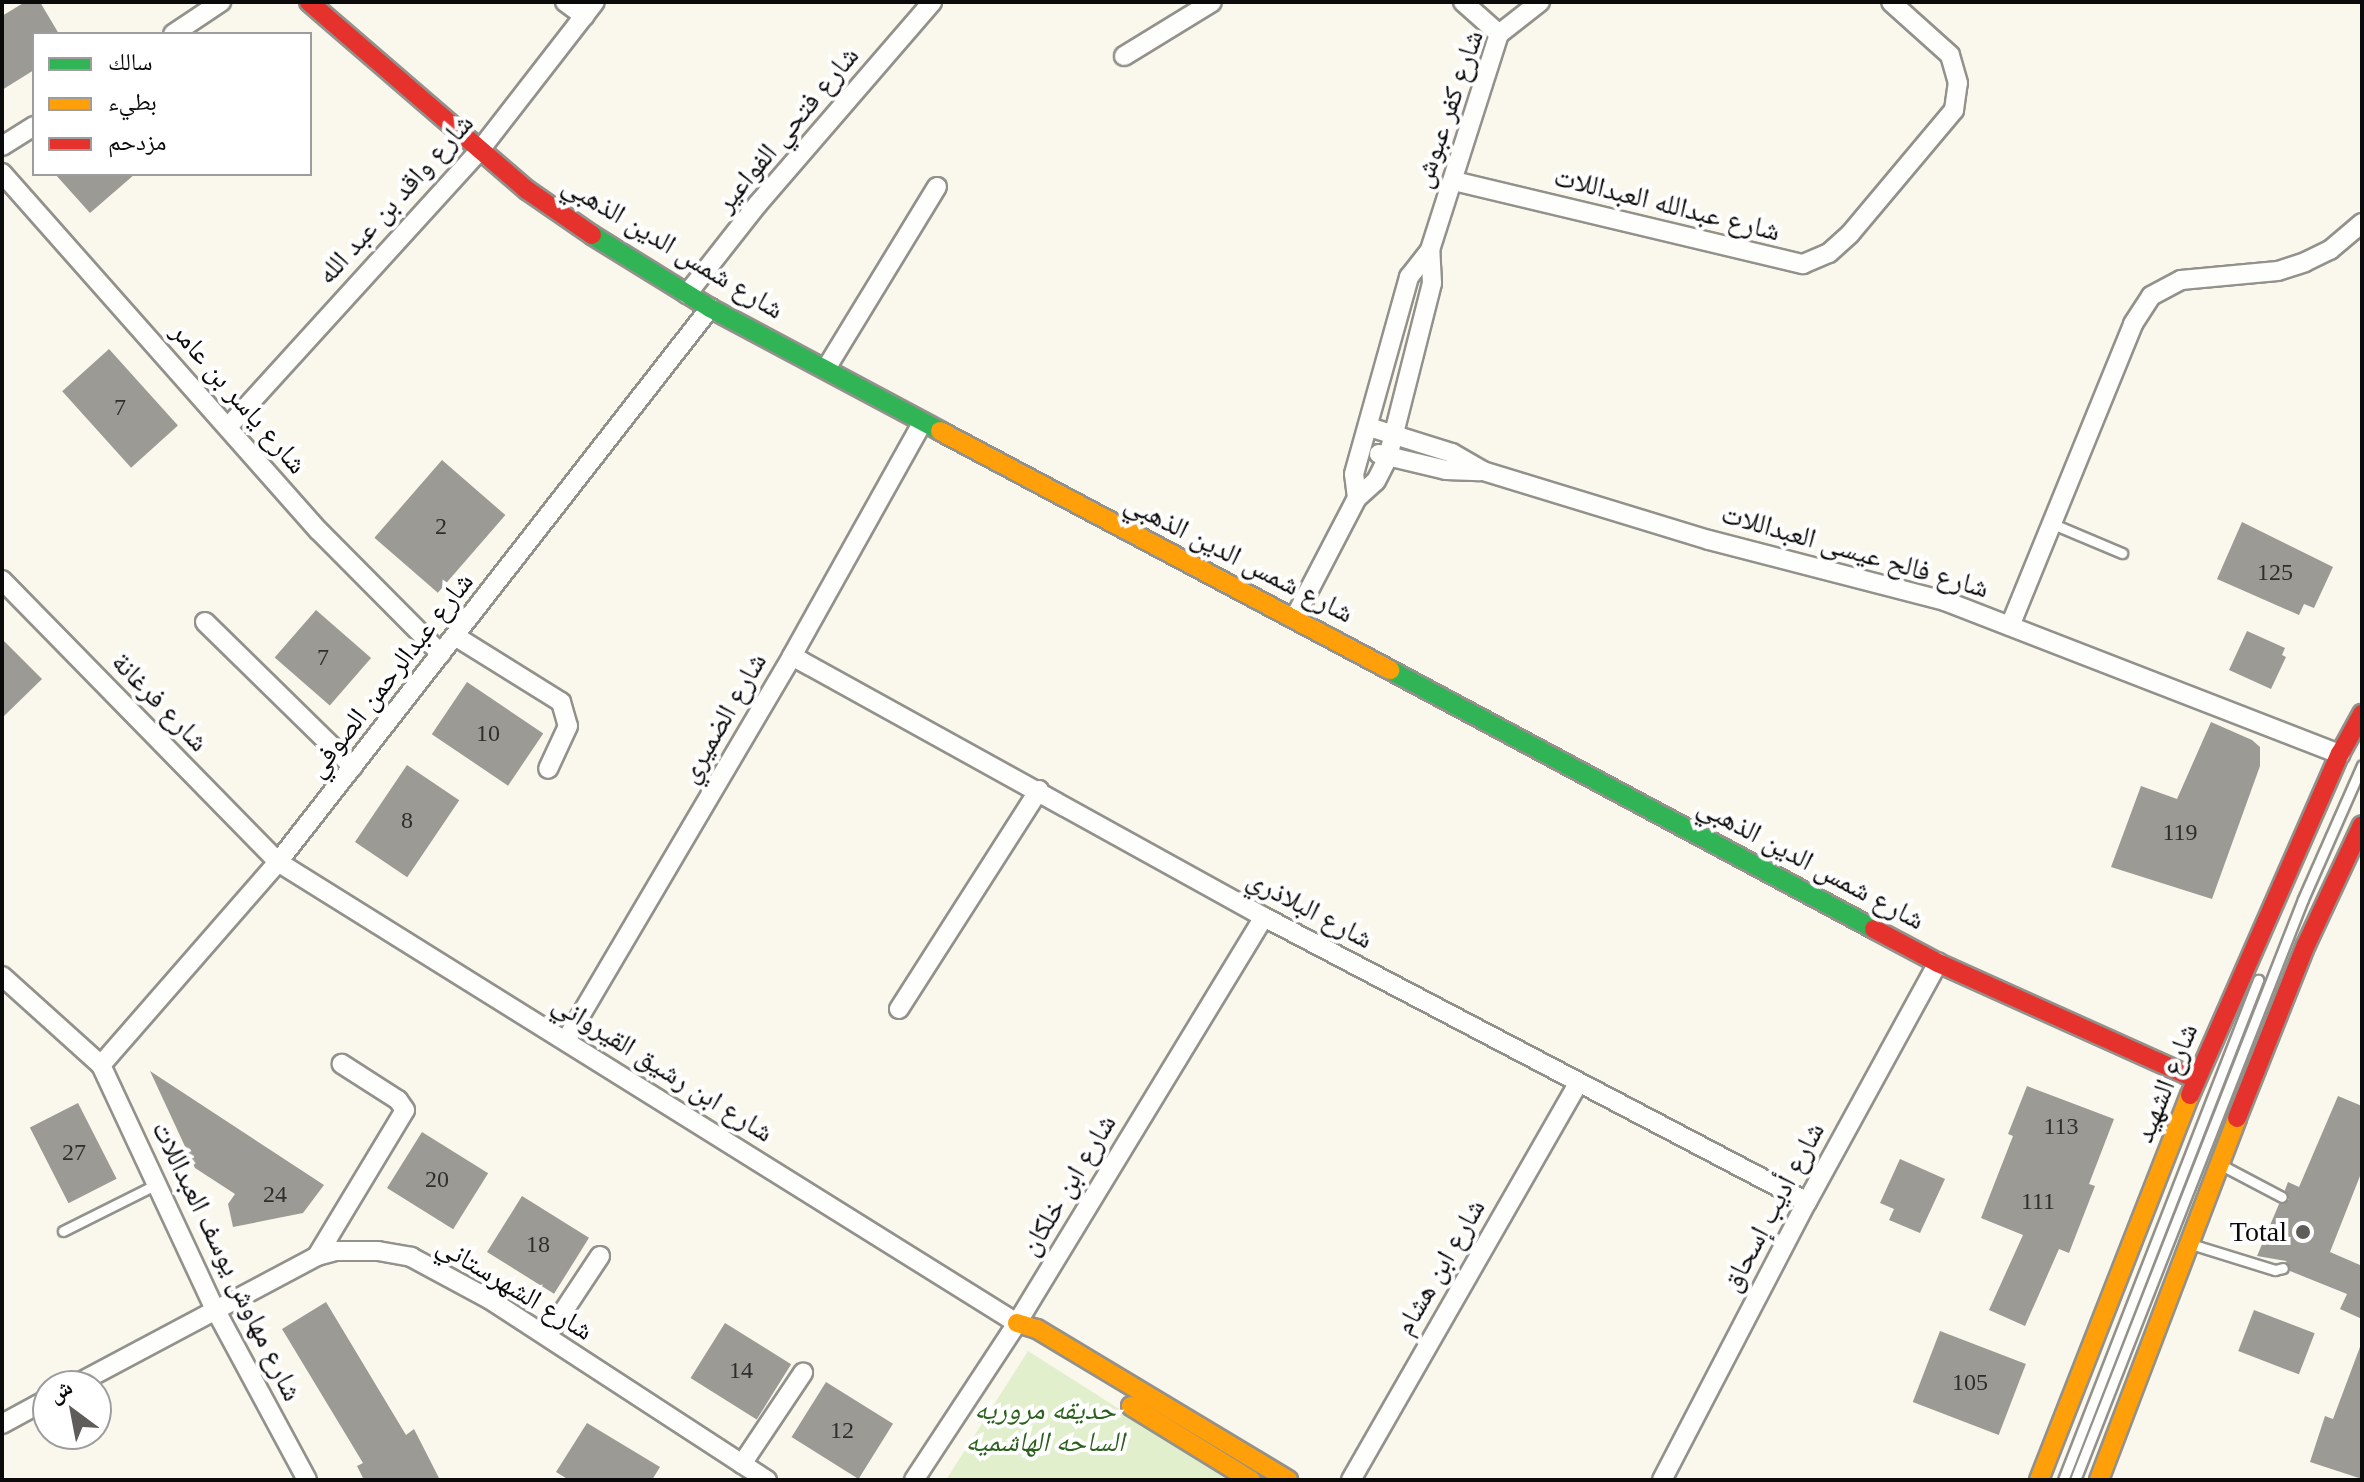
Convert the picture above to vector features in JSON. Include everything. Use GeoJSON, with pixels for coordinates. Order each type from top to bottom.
{"type":"FeatureCollection","features":[{"type":"Feature","properties":{"kind":"main road","name":"شارع شمس الدين الذهبي"},"geometry":{"type":"LineString","coordinates":[[309,2],[480,150],[577,226],[710,308],[827,367],[923,422],[1295,617],[1938,963],[2196,1079]]}},
{"type":"Feature","properties":{"kind":"main road","name":"شارع الشهيد"},"geometry":{"type":"LineString","coordinates":[[2039,1480],[2196,1079],[2348,756],[2362,714]]}},
{"type":"Feature","properties":{"kind":"main road"},"geometry":{"type":"LineString","coordinates":[[2099,1480],[2218,1164],[2306,945],[2362,825]]}},
{"type":"Feature","properties":{"kind":"main road","name":"شارع ابن رشيق القيرواني"},"geometry":{"type":"LineString","coordinates":[[1017,1323],[1035,1347],[1251,1480]]}},
{"type":"Feature","properties":{"kind":"main road","name":"شارع ابن رشيق القيرواني"},"geometry":{"type":"LineString","coordinates":[[1017,1323],[1037,1329],[1288,1480]]}},
{"type":"Feature","properties":{"kind":"street"},"geometry":{"type":"LineString","coordinates":[[176,32],[221,2]]}},
{"type":"Feature","properties":{"kind":"street"},"geometry":{"type":"LineString","coordinates":[[565,2],[590,9]]}},
{"type":"Feature","properties":{"kind":"street","name":"شارع فتحي الفواعير"},"geometry":{"type":"LineString","coordinates":[[687,294],[757,205],[932,2]]}},
{"type":"Feature","properties":{"kind":"street"},"geometry":{"type":"LineString","coordinates":[[1124,56],[1212,2]]}},
{"type":"Feature","properties":{"kind":"street"},"geometry":{"type":"LineString","coordinates":[[1463,2],[1499,34]]}},
{"type":"Feature","properties":{"kind":"street","name":"شارع كفر عبوش"},"geometry":{"type":"LineString","coordinates":[[1357,498],[1354,474],[1409,277],[1430,250],[1499,34],[1540,2]]}},
{"type":"Feature","properties":{"kind":"street","name":"شارع عبدالله العبداللات"},"geometry":{"type":"LineString","coordinates":[[1454,181],[1803,264],[1829,253],[1850,234],[1954,110],[1958,83],[1950,55],[1891,2]]}},
{"type":"Feature","properties":{"kind":"street","name":"شارع واقد بن عبد الله"},"geometry":{"type":"LineString","coordinates":[[228,427],[480,150],[590,9]]}},
{"type":"Feature","properties":{"kind":"street"},"geometry":{"type":"LineString","coordinates":[[2,146],[32,127]]}},
{"type":"Feature","properties":{"kind":"street","name":"شارع ياسر بن عامر"},"geometry":{"type":"LineString","coordinates":[[2,173],[319,531],[441,654]]}},
{"type":"Feature","properties":{"kind":"street"},"geometry":{"type":"LineString","coordinates":[[827,367],[937,187]]}},
{"type":"Feature","properties":{"kind":"street"},"geometry":{"type":"LineString","coordinates":[[2010,626],[2133,324],[2151,296],[2181,280],[2278,271],[2305,262],[2330,250],[2362,223]]}},
{"type":"Feature","properties":{"kind":"street","name":"شارع كفر عبوش"},"geometry":{"type":"LineString","coordinates":[[1295,617],[1357,498],[1376,481],[1388,457],[1432,283],[1430,250]]}},
{"type":"Feature","properties":{"kind":"street","name":"شارع عبدالرحمن الصوفي"},"geometry":{"type":"LineString","coordinates":[[101,1065],[278,862],[710,308]]}},
{"type":"Feature","properties":{"kind":"street","name":"شارع الضميري"},"geometry":{"type":"LineString","coordinates":[[566,1040],[792,656],[923,422]]}},
{"type":"Feature","properties":{"kind":"street","name":"شارع فالح عيسى العبداللات"},"geometry":{"type":"LineString","coordinates":[[1369,427],[1452,453],[1483,471],[1709,540],[1945,601],[2348,756]]}},
{"type":"Feature","properties":{"kind":"street","name":"شارع فالح عيسى العبداللات"},"geometry":{"type":"LineString","coordinates":[[1362,449],[1446,470],[1483,471]]}},
{"type":"Feature","properties":{"kind":"street","name":"شارع فرغانة"},"geometry":{"type":"LineString","coordinates":[[2,580],[278,862]]}},
{"type":"Feature","properties":{"kind":"street"},"geometry":{"type":"LineString","coordinates":[[205,622],[353,767]]}},
{"type":"Feature","properties":{"kind":"street"},"geometry":{"type":"LineString","coordinates":[[455,636],[561,702],[568,726],[548,769]]}},
{"type":"Feature","properties":{"kind":"street","name":"شارع البلاذري"},"geometry":{"type":"LineString","coordinates":[[792,656],[1264,917],[1807,1202]]}},
{"type":"Feature","properties":{"kind":"street"},"geometry":{"type":"LineString","coordinates":[[899,1009],[1039,790]]}},
{"type":"Feature","properties":{"kind":"street","name":"شارع ابن رشيق القيرواني"},"geometry":{"type":"LineString","coordinates":[[278,862],[1017,1323]]}},
{"type":"Feature","properties":{"kind":"street","name":"شارع ابن خلكان"},"geometry":{"type":"LineString","coordinates":[[914,1480],[1017,1323],[1264,917]]}},
{"type":"Feature","properties":{"kind":"street","name":"شارع أديب إسحاق"},"geometry":{"type":"LineString","coordinates":[[1662,1480],[1807,1202],[1938,963]]}},
{"type":"Feature","properties":{"kind":"street"},"geometry":{"type":"LineString","coordinates":[[2,976],[101,1065]]}},
{"type":"Feature","properties":{"kind":"street"},"geometry":{"type":"LineString","coordinates":[[317,1256],[405,1110],[398,1100],[342,1064]]}},
{"type":"Feature","properties":{"kind":"street","name":"شارع مهاوش يوسف العبداللات"},"geometry":{"type":"LineString","coordinates":[[101,1065],[215,1309],[307,1480]]}},
{"type":"Feature","properties":{"kind":"street","name":"شارع ابن هشام"},"geometry":{"type":"LineString","coordinates":[[1351,1480],[1578,1083]]}},
{"type":"Feature","properties":{"kind":"street","name":"شارع الشهرستاني"},"geometry":{"type":"LineString","coordinates":[[103,1370],[317,1256],[336,1251],[378,1251],[411,1257],[489,1299],[767,1480]]}},
{"type":"Feature","properties":{"kind":"street"},"geometry":{"type":"LineString","coordinates":[[547,1336],[600,1256]]}},
{"type":"Feature","properties":{"kind":"street"},"geometry":{"type":"LineString","coordinates":[[742,1464],[803,1373]]}},
{"type":"Feature","properties":{"kind":"street"},"geometry":{"type":"LineString","coordinates":[[2,1424],[32,1408]]}},
{"type":"Feature","properties":{"kind":"lane"},"geometry":{"type":"LineString","coordinates":[[2053,524],[2122,553]]}},
{"type":"Feature","properties":{"kind":"lane"},"geometry":{"type":"LineString","coordinates":[[2075,1480],[2303,899],[2362,765]]}},
{"type":"Feature","properties":{"kind":"lane"},"geometry":{"type":"LineString","coordinates":[[2298,879],[2343,777]]}},
{"type":"Feature","properties":{"kind":"lane"},"geometry":{"type":"LineString","coordinates":[[2063,1480],[2293,892]]}},
{"type":"Feature","properties":{"kind":"lane"},"geometry":{"type":"LineString","coordinates":[[2218,1164],[2282,1197]]}},
{"type":"Feature","properties":{"kind":"lane"},"geometry":{"type":"LineString","coordinates":[[63,1231],[157,1184]]}},
{"type":"Feature","properties":{"kind":"lane"},"geometry":{"type":"LineString","coordinates":[[2187,1242],[2275,1270],[2283,1268]]}},
{"type":"Feature","properties":{"kind":"green space","name":"حديقه مروريه الساحه الهاشميه"},"geometry":{"type":"Polygon","coordinates":[[[1028,1351],[1231,1480],[946,1480],[1028,1351]]]}},
{"type":"Feature","properties":{"kind":"building"},"geometry":{"type":"Polygon","coordinates":[[[25,2],[40,2],[58,32],[32,32],[32,71],[2,90],[2,16],[25,2]]]}},
{"type":"Feature","properties":{"kind":"building"},"geometry":{"type":"Polygon","coordinates":[[[57,176],[133,176],[90,213],[57,176]]]}},
{"type":"Feature","properties":{"kind":"building"},"geometry":{"type":"Polygon","coordinates":[[[109,349],[178,426],[131,468],[62,391],[109,349]]]}},
{"type":"Feature","properties":{"kind":"building"},"geometry":{"type":"Polygon","coordinates":[[[442,460],[505,515],[438,593],[374,538],[442,460]]]}},
{"type":"Feature","properties":{"kind":"building"},"geometry":{"type":"Polygon","coordinates":[[[2242,522],[2333,567],[2314,608],[2304,604],[2299,615],[2217,579],[2242,522]]]}},
{"type":"Feature","properties":{"kind":"building"},"geometry":{"type":"Polygon","coordinates":[[[316,610],[371,658],[330,705],[275,658],[316,610]]]}},
{"type":"Feature","properties":{"kind":"building"},"geometry":{"type":"Polygon","coordinates":[[[2247,631],[2285,648],[2282,655],[2286,657],[2271,689],[2229,670],[2247,631]]]}},
{"type":"Feature","properties":{"kind":"building"},"geometry":{"type":"Polygon","coordinates":[[[2,639],[42,679],[2,718],[2,639]]]}},
{"type":"Feature","properties":{"kind":"building"},"geometry":{"type":"Polygon","coordinates":[[[467,682],[543,733],[508,786],[432,734],[467,682]]]}},
{"type":"Feature","properties":{"kind":"building"},"geometry":{"type":"Polygon","coordinates":[[[2211,722],[2252,740],[2260,747],[2260,766],[2212,899],[2111,867],[2141,786],[2177,799],[2211,722]]]}},
{"type":"Feature","properties":{"kind":"building"},"geometry":{"type":"Polygon","coordinates":[[[407,765],[459,800],[407,877],[355,842],[407,765]]]}},
{"type":"Feature","properties":{"kind":"building"},"geometry":{"type":"Polygon","coordinates":[[[150,1071],[324,1185],[303,1213],[233,1227],[228,1204],[235,1194],[195,1168],[150,1071]]]}},
{"type":"Feature","properties":{"kind":"building"},"geometry":{"type":"Polygon","coordinates":[[[2027,1086],[2114,1119],[2089,1184],[2095,1186],[2069,1253],[2059,1249],[2025,1326],[1989,1310],[2023,1235],[1981,1218],[2013,1136],[2008,1134],[2027,1086]]]}},
{"type":"Feature","properties":{"kind":"building"},"geometry":{"type":"Polygon","coordinates":[[[2338,1096],[2362,1106],[2362,1171],[2330,1252],[2360,1265],[2362,1261],[2362,1319],[2340,1309],[2347,1294],[2290,1271],[2286,1261],[2257,1256],[2279,1204],[2289,1200],[2285,1190],[2288,1182],[2299,1187],[2338,1096]]]}},
{"type":"Feature","properties":{"kind":"building"},"geometry":{"type":"Polygon","coordinates":[[[78,1103],[117,1179],[68,1203],[30,1128],[78,1103]]]}},
{"type":"Feature","properties":{"kind":"building"},"geometry":{"type":"Polygon","coordinates":[[[422,1132],[488,1173],[453,1229],[387,1188],[422,1132]]]}},
{"type":"Feature","properties":{"kind":"building"},"geometry":{"type":"Polygon","coordinates":[[[1900,1159],[1945,1179],[1920,1233],[1889,1220],[1894,1209],[1880,1203],[1900,1159]]]}},
{"type":"Feature","properties":{"kind":"building"},"geometry":{"type":"Polygon","coordinates":[[[522,1196],[589,1238],[554,1294],[487,1252],[522,1196]]]}},
{"type":"Feature","properties":{"kind":"building"},"geometry":{"type":"Polygon","coordinates":[[[326,1302],[406,1435],[414,1429],[440,1480],[364,1480],[357,1466],[363,1463],[282,1329],[326,1302]]]}},
{"type":"Feature","properties":{"kind":"building"},"geometry":{"type":"Polygon","coordinates":[[[2254,1310],[2315,1333],[2299,1374],[2238,1351],[2254,1310]]]}},
{"type":"Feature","properties":{"kind":"building"},"geometry":{"type":"Polygon","coordinates":[[[725,1323],[791,1364],[757,1419],[691,1378],[725,1323]]]}},
{"type":"Feature","properties":{"kind":"building"},"geometry":{"type":"Polygon","coordinates":[[[1940,1331],[2026,1364],[1999,1435],[1913,1402],[1940,1331]]]}},
{"type":"Feature","properties":{"kind":"building"},"geometry":{"type":"Polygon","coordinates":[[[2360,1347],[2362,1479],[2310,1462],[2325,1416],[2333,1419],[2360,1347]]]}},
{"type":"Feature","properties":{"kind":"building"},"geometry":{"type":"Polygon","coordinates":[[[826,1382],[893,1424],[859,1479],[792,1437],[826,1382]]]}},
{"type":"Feature","properties":{"kind":"building"},"geometry":{"type":"Polygon","coordinates":[[[587,1423],[660,1467],[652,1480],[569,1480],[556,1472],[587,1423]]]}},
{"type":"Feature","properties":{"kind":"traffic: fast"},"geometry":{"type":"LineString","coordinates":[[592,235],[710,308],[940,431]]}},
{"type":"Feature","properties":{"kind":"traffic: fast"},"geometry":{"type":"LineString","coordinates":[[1390,670],[1874,929]]}},
{"type":"Feature","properties":{"kind":"traffic: slow"},"geometry":{"type":"LineString","coordinates":[[940,431],[1390,670]]}},
{"type":"Feature","properties":{"kind":"traffic: slow"},"geometry":{"type":"LineString","coordinates":[[2039,1480],[2190,1095]]}},
{"type":"Feature","properties":{"kind":"traffic: slow"},"geometry":{"type":"LineString","coordinates":[[2099,1480],[2237,1118]]}},
{"type":"Feature","properties":{"kind":"traffic: slow"},"geometry":{"type":"LineString","coordinates":[[1017,1323],[1037,1329],[1288,1480]]}},
{"type":"Feature","properties":{"kind":"traffic: slow"},"geometry":{"type":"LineString","coordinates":[[1131,1406],[1251,1480]]}},
{"type":"Feature","properties":{"kind":"traffic: jam"},"geometry":{"type":"LineString","coordinates":[[309,2],[527,190],[592,235]]}},
{"type":"Feature","properties":{"kind":"traffic: jam"},"geometry":{"type":"LineString","coordinates":[[2190,1095],[2340,754],[2362,714]]}},
{"type":"Feature","properties":{"kind":"traffic: jam"},"geometry":{"type":"LineString","coordinates":[[2237,1118],[2306,945],[2362,825]]}},
{"type":"Feature","properties":{"kind":"traffic: jam"},"geometry":{"type":"LineString","coordinates":[[1874,929],[1938,963],[2196,1079]]}},
{"type":"Feature","properties":{"kind":"place","name":"Total"},"geometry":{"type":"Point","coordinates":[2303,1232]}}]}
